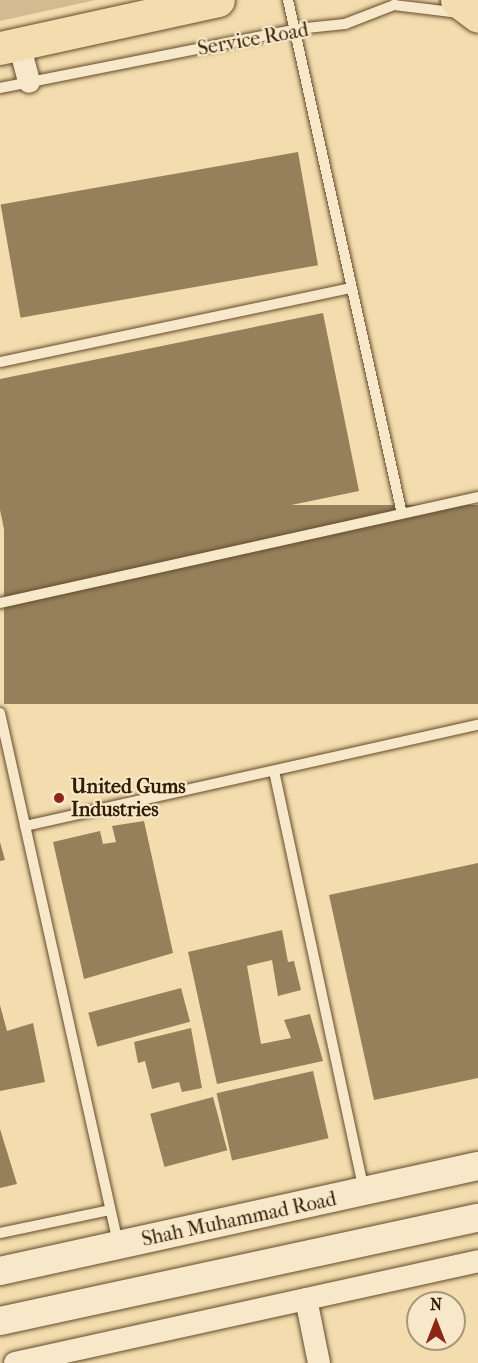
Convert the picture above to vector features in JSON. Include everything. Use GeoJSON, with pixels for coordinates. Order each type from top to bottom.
{"type":"FeatureCollection","features":[{"type":"Feature","properties":{"kind":"main road"},"geometry":{"type":"LineString","coordinates":[[9,46],[218,0]]}},
{"type":"Feature","properties":{"kind":"street"},"geometry":{"type":"LineString","coordinates":[[9,46],[29,82]]}},
{"type":"Feature","properties":{"kind":"street","name":"Shah Muhammad Road"},"geometry":{"type":"LineString","coordinates":[[0,1271],[478,1166]]}},
{"type":"Feature","properties":{"kind":"street"},"geometry":{"type":"LineString","coordinates":[[0,1321],[478,1218]]}},
{"type":"Feature","properties":{"kind":"street"},"geometry":{"type":"LineString","coordinates":[[15,1363],[478,1261]]}},
{"type":"Feature","properties":{"kind":"street"},"geometry":{"type":"LineString","coordinates":[[306,1299],[319,1363]]}},
{"type":"Feature","properties":{"kind":"lane"},"geometry":{"type":"LineString","coordinates":[[288,0],[297,29],[351,288],[402,514]]}},
{"type":"Feature","properties":{"kind":"lane","name":"Service Road"},"geometry":{"type":"LineString","coordinates":[[0,88],[297,29],[345,24],[394,5],[470,10]]}},
{"type":"Feature","properties":{"kind":"lane"},"geometry":{"type":"LineString","coordinates":[[0,362],[351,288]]}},
{"type":"Feature","properties":{"kind":"lane"},"geometry":{"type":"LineString","coordinates":[[0,603],[478,497]]}},
{"type":"Feature","properties":{"kind":"lane"},"geometry":{"type":"LineString","coordinates":[[0,714],[118,1245]]}},
{"type":"Feature","properties":{"kind":"lane"},"geometry":{"type":"LineString","coordinates":[[25,826],[478,725]]}},
{"type":"Feature","properties":{"kind":"lane"},"geometry":{"type":"LineString","coordinates":[[274,771],[364,1191]]}},
{"type":"Feature","properties":{"kind":"lane"},"geometry":{"type":"LineString","coordinates":[[0,1233],[110,1210]]}},
{"type":"Feature","properties":{"kind":"shaded area"},"geometry":{"type":"Polygon","coordinates":[[[0,0],[96,0],[0,21],[0,0]]]}},
{"type":"Feature","properties":{"kind":"building"},"geometry":{"type":"Polygon","coordinates":[[[298,152],[318,265],[21,318],[1,204],[298,152]]]}},
{"type":"Feature","properties":{"kind":"building"},"geometry":{"type":"Polygon","coordinates":[[[323,313],[359,491],[11,563],[0,510],[0,379],[323,313]]]}},
{"type":"Feature","properties":{"kind":"building"},"geometry":{"type":"Polygon","coordinates":[[[4,505],[478,505],[478,704],[4,704],[4,505]]]}},
{"type":"Feature","properties":{"kind":"building"},"geometry":{"type":"Polygon","coordinates":[[[144,821],[173,953],[84,979],[53,842],[100,831],[103,844],[116,842],[112,826],[144,821]]]}},
{"type":"Feature","properties":{"kind":"building"},"geometry":{"type":"Polygon","coordinates":[[[0,842],[5,860],[0,861],[0,842]]]}},
{"type":"Feature","properties":{"kind":"building"},"geometry":{"type":"Polygon","coordinates":[[[478,863],[478,1078],[374,1100],[329,895],[478,863]]]}},
{"type":"Feature","properties":{"kind":"building"},"geometry":{"type":"Polygon","coordinates":[[[282,930],[288,962],[294,961],[301,990],[278,996],[272,960],[247,966],[261,1044],[291,1038],[284,1020],[310,1014],[323,1061],[217,1084],[188,952],[282,930]]]}},
{"type":"Feature","properties":{"kind":"building"},"geometry":{"type":"Polygon","coordinates":[[[181,988],[190,1022],[97,1047],[88,1013],[181,988]]]}},
{"type":"Feature","properties":{"kind":"building"},"geometry":{"type":"Polygon","coordinates":[[[0,1005],[7,1031],[33,1023],[45,1082],[0,1091],[0,1005]]]}},
{"type":"Feature","properties":{"kind":"building"},"geometry":{"type":"Polygon","coordinates":[[[191,1028],[202,1088],[182,1092],[179,1082],[152,1089],[145,1061],[138,1063],[134,1042],[191,1028]]]}},
{"type":"Feature","properties":{"kind":"building"},"geometry":{"type":"Polygon","coordinates":[[[313,1071],[329,1138],[232,1161],[217,1093],[313,1071]]]}},
{"type":"Feature","properties":{"kind":"building"},"geometry":{"type":"Polygon","coordinates":[[[213,1097],[227,1150],[164,1167],[150,1114],[213,1097]]]}},
{"type":"Feature","properties":{"kind":"building"},"geometry":{"type":"Polygon","coordinates":[[[0,1129],[17,1184],[0,1188],[0,1129]]]}},
{"type":"Feature","properties":{"kind":"place","name":"United Gums Industries"},"geometry":{"type":"Point","coordinates":[59,798]}}]}
